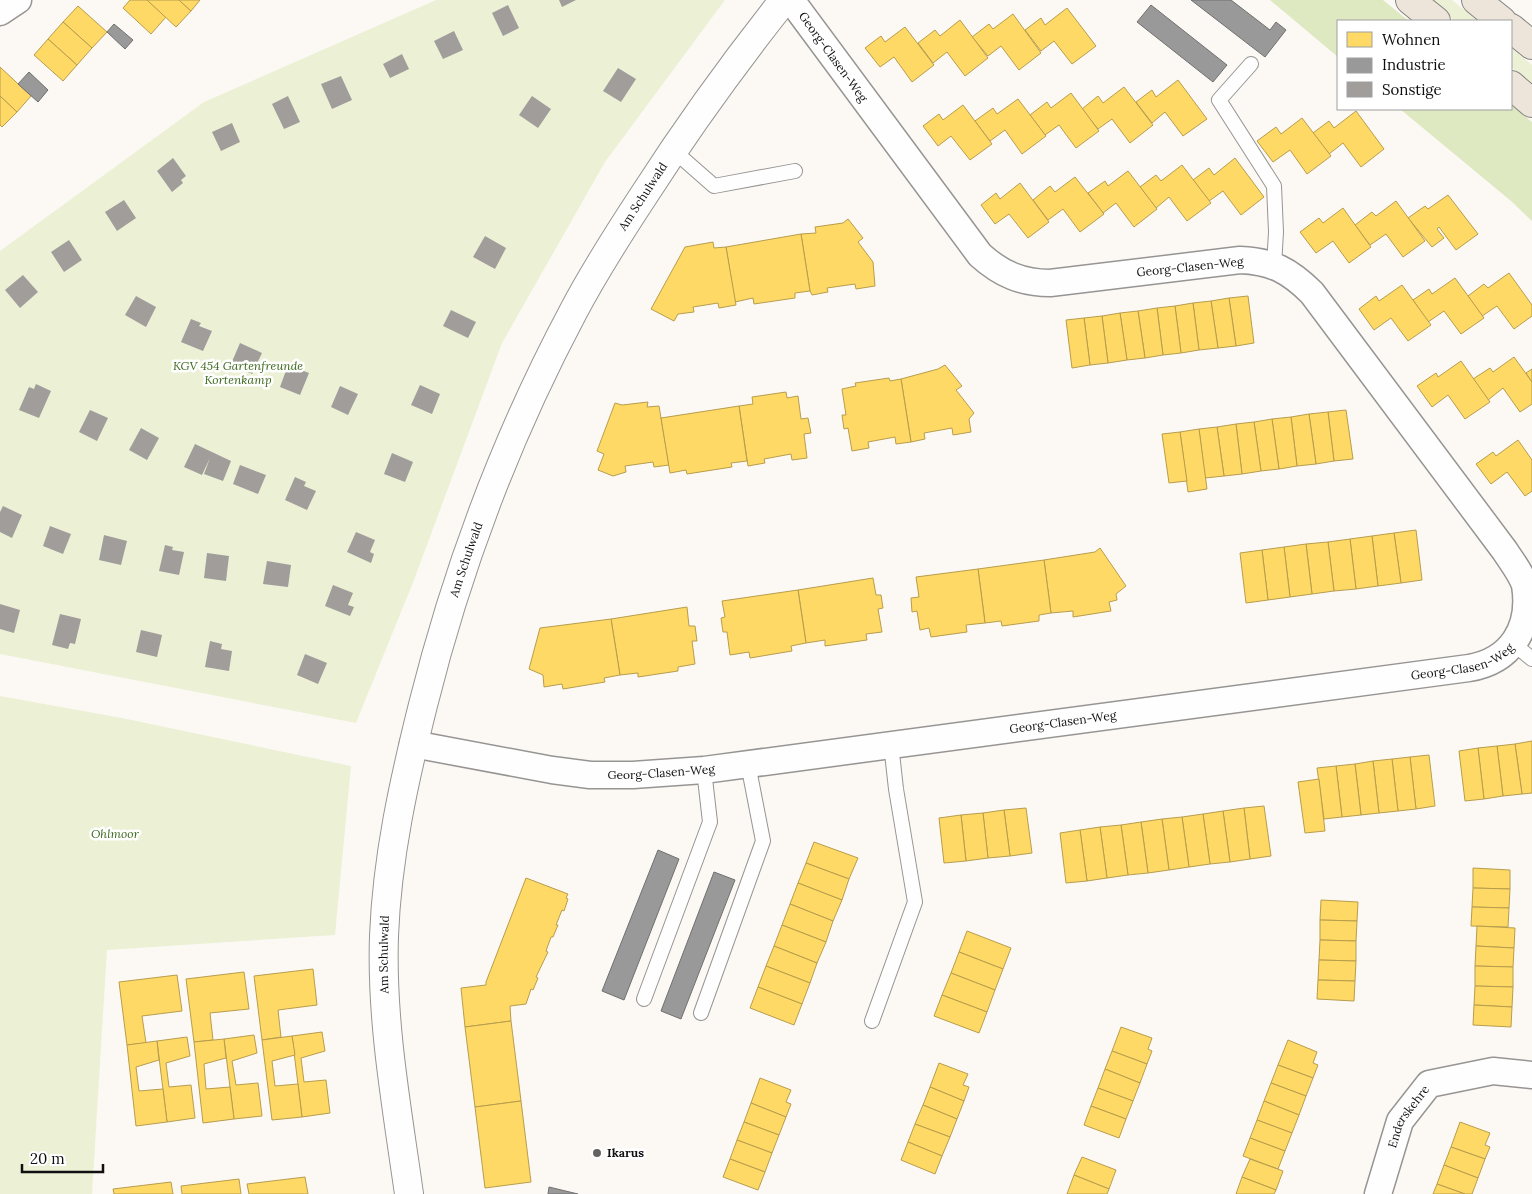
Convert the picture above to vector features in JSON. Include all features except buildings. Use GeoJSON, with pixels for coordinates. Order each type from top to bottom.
{"type":"FeatureCollection","features":[{"type":"Feature","properties":{"kind":"main road"},"geometry":{"type":"LineString","coordinates":[[1410,0],[1435,20]]}},
{"type":"Feature","properties":{"kind":"main road"},"geometry":{"type":"LineString","coordinates":[[1476,0],[1501,20]]}},
{"type":"Feature","properties":{"kind":"main road"},"geometry":{"type":"LineString","coordinates":[[1512,29],[1532,46]]}},
{"type":"Feature","properties":{"kind":"main road"},"geometry":{"type":"LineString","coordinates":[[1512,85],[1532,103]]}},
{"type":"Feature","properties":{"kind":"street"},"geometry":{"type":"LineString","coordinates":[[0,12],[18,0]]}},
{"type":"Feature","properties":{"kind":"street","name":"Am Schulwald"},"geometry":{"type":"LineString","coordinates":[[409,1194],[388,1037],[384,988],[387,886],[392,847],[413,744],[452,603],[479,522],[516,427],[574,309],[610,246],[673,150],[742,53],[784,0]]}},
{"type":"Feature","properties":{"kind":"street","name":"Georg-Clasen-Weg"},"geometry":{"type":"LineString","coordinates":[[413,744],[552,770],[590,775],[633,775],[704,770],[1469,668],[1493,662],[1505,655],[1524,652],[1524,629],[1529,611],[1528,593],[1521,575],[1312,294],[1288,272],[1263,262],[1240,260],[1050,283],[1021,280],[1006,274],[992,266],[980,255],[791,0]]}},
{"type":"Feature","properties":{"kind":"street","name":"Enderskehre"},"geometry":{"type":"LineString","coordinates":[[1378,1194],[1400,1121],[1429,1084],[1493,1071],[1532,1075]]}},
{"type":"Feature","properties":{"kind":"lane"},"geometry":{"type":"LineString","coordinates":[[1251,64],[1219,100],[1274,186],[1276,232],[1274,266]]}},
{"type":"Feature","properties":{"kind":"lane"},"geometry":{"type":"LineString","coordinates":[[673,150],[714,186],[795,171]]}},
{"type":"Feature","properties":{"kind":"lane"},"geometry":{"type":"LineString","coordinates":[[872,1021],[914,902],[896,789],[891,744]]}},
{"type":"Feature","properties":{"kind":"lane"},"geometry":{"type":"LineString","coordinates":[[701,1013],[764,841],[748,764]]}},
{"type":"Feature","properties":{"kind":"lane"},"geometry":{"type":"LineString","coordinates":[[644,999],[710,822],[704,770]]}},
{"type":"Feature","properties":{"kind":"green space","name":"KGV 454 Gartenfreunde Kortenkamp"},"geometry":{"type":"Polygon","coordinates":[[[436,0],[725,0],[605,162],[502,343],[414,580],[356,723],[0,654],[0,251],[204,102],[436,0]]]}},
{"type":"Feature","properties":{"kind":"green space"},"geometry":{"type":"Polygon","coordinates":[[[1270,0],[1383,0],[1408,20],[1337,20],[1337,56],[1270,0]]]}},
{"type":"Feature","properties":{"kind":"green space"},"geometry":{"type":"Polygon","coordinates":[[[1429,0],[1452,0],[1477,20],[1454,20],[1429,0]]]}},
{"type":"Feature","properties":{"kind":"green space"},"geometry":{"type":"Polygon","coordinates":[[[1512,49],[1532,65],[1532,84],[1512,68],[1512,49]]]}},
{"type":"Feature","properties":{"kind":"green space"},"geometry":{"type":"Polygon","coordinates":[[[1512,106],[1532,122],[1532,221],[1511,201],[1401,110],[1512,110],[1512,106]]]}},
{"type":"Feature","properties":{"kind":"green space","name":"Ohlmoor"},"geometry":{"type":"Polygon","coordinates":[[[0,696],[122,718],[351,766],[335,935],[107,950],[92,1194],[0,1194],[0,696]]]}},
{"type":"Feature","properties":{"kind":"place","name":"Ikarus"},"geometry":{"type":"Point","coordinates":[597,1153]}}]}
